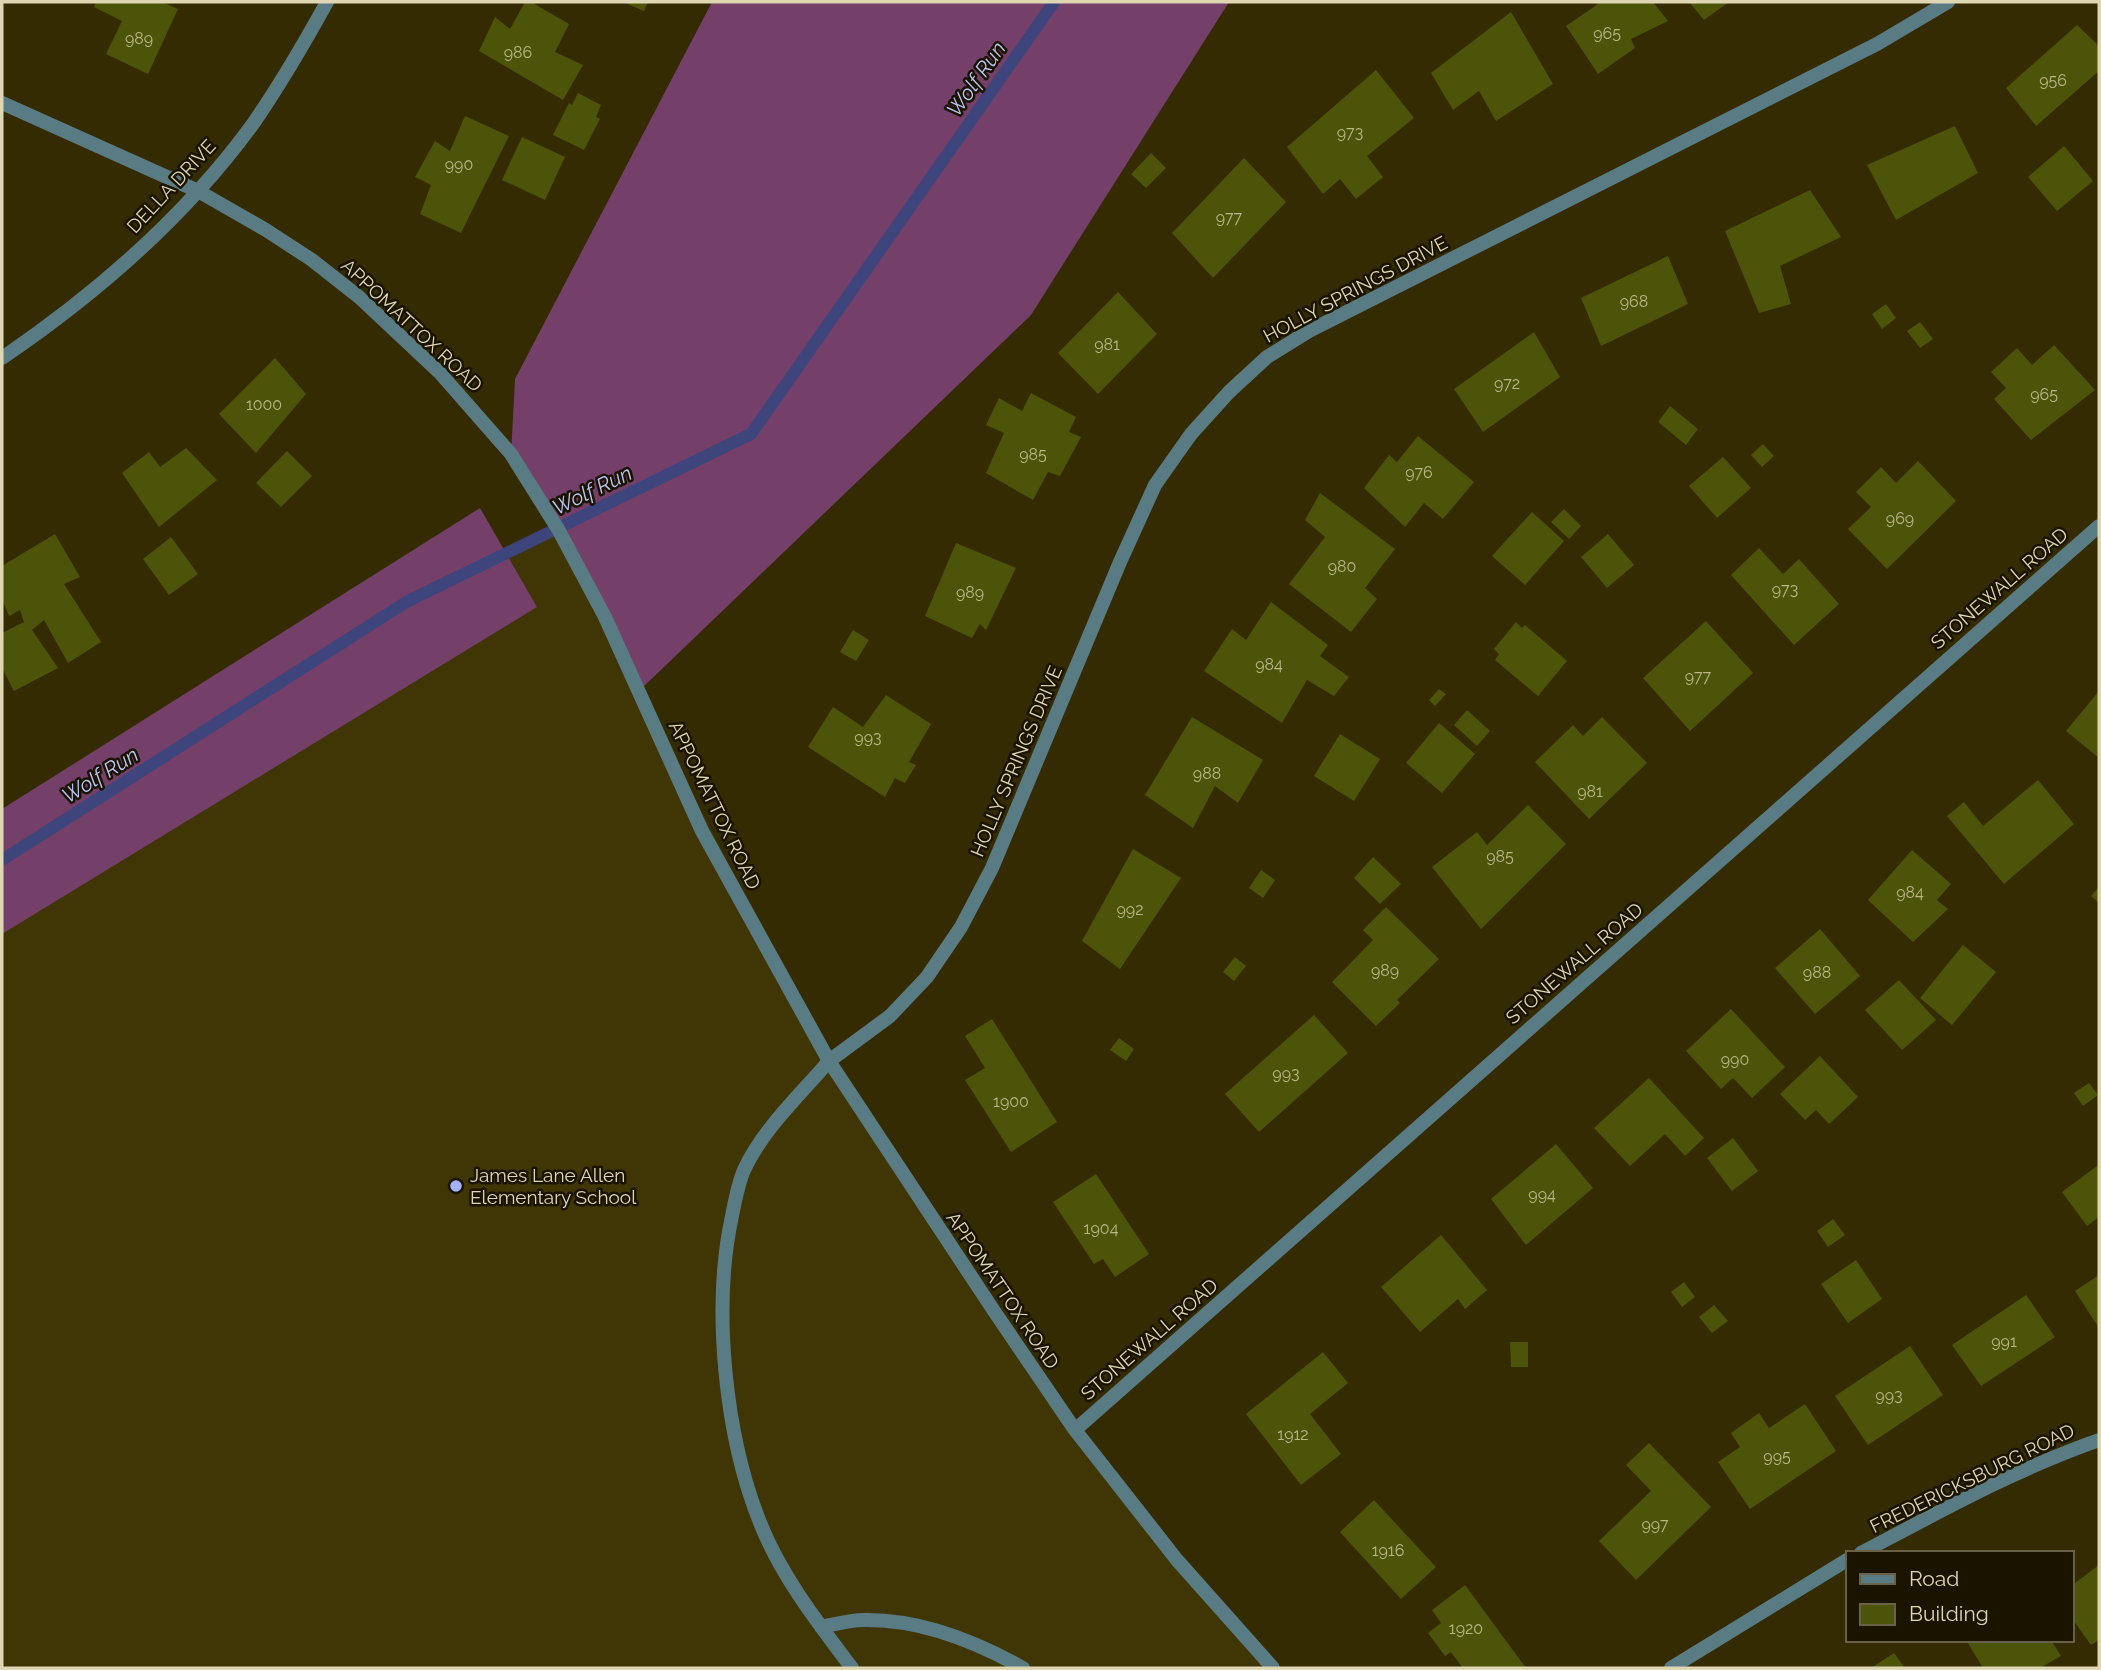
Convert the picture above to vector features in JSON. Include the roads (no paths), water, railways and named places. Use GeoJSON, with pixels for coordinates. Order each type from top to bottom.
{"type":"FeatureCollection","features":[{"type":"Feature","properties":{"kind":"street","name":"DELLA DRIVE"},"geometry":{"type":"LineString","coordinates":[[2,358],[78,301],[147,242],[198,191],[254,122],[300,51],[327,2]]}},
{"type":"Feature","properties":{"kind":"street","name":"HOLLY SPRINGS DRIVE"},"geometry":{"type":"LineString","coordinates":[[852,1668],[787,1576],[761,1525],[741,1462],[732,1415],[722,1322],[723,1275],[728,1235],[743,1173],[756,1147],[829,1061],[890,1016],[927,977],[961,927],[992,868],[1155,485],[1191,434],[1229,393],[1267,357],[1309,331],[1877,44],[1948,2]]}},
{"type":"Feature","properties":{"kind":"street","name":"APPOMATTOX ROAD"},"geometry":{"type":"LineString","coordinates":[[2,103],[198,191],[312,260],[359,297],[440,373],[511,454],[572,553],[605,617],[702,831],[829,1061],[993,1311],[1075,1430],[1177,1560],[1273,1668]]}},
{"type":"Feature","properties":{"kind":"street","name":"STONEWALL ROAD"},"geometry":{"type":"LineString","coordinates":[[1075,1430],[2099,526]]}},
{"type":"Feature","properties":{"kind":"street","name":"FREDERICKSBURG ROAD"},"geometry":{"type":"LineString","coordinates":[[1865,1551],[1952,1504],[2054,1455],[2099,1440]]}},
{"type":"Feature","properties":{"kind":"street"},"geometry":{"type":"LineString","coordinates":[[1671,1668],[1846,1561]]}},
{"type":"Feature","properties":{"kind":"street"},"geometry":{"type":"LineString","coordinates":[[821,1627],[863,1620],[908,1625],[963,1637],[1023,1668]]}},
{"type":"Feature","properties":{"kind":"waterway","name":"Wolf Run"},"geometry":{"type":"LineString","coordinates":[[2,860],[408,601],[751,434],[1054,2]]}},
{"type":"Feature","properties":{"kind":"place","name":"James Lane Allen Elementary School"},"geometry":{"type":"Point","coordinates":[456,1186]}}]}
